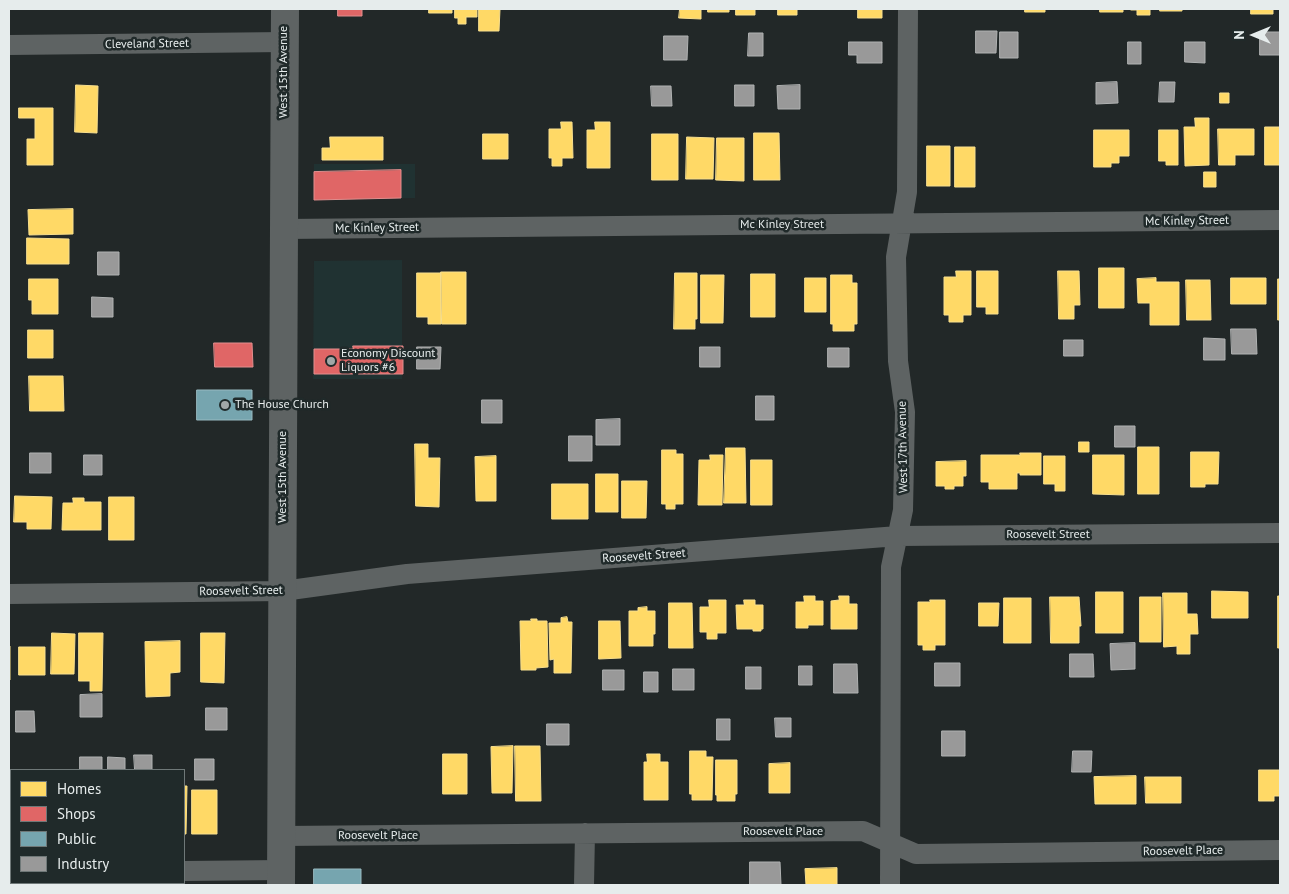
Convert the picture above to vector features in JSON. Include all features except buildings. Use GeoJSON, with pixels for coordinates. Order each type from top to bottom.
{"type":"FeatureCollection","features":[{"type":"Feature","properties":{"kind":"main road","name":"West 15th Avenue"},"geometry":{"type":"LineString","coordinates":[[282,878],[285,9]]}},
{"type":"Feature","properties":{"kind":"street","name":"West 17th Avenue"},"geometry":{"type":"LineString","coordinates":[[890,885],[891,567],[903,510],[905,412],[898,361],[896,257],[907,192],[908,9]]}},
{"type":"Feature","properties":{"kind":"street","name":"Cleveland Street"},"geometry":{"type":"LineString","coordinates":[[9,45],[284,42]]}},
{"type":"Feature","properties":{"kind":"street","name":"Mc Kinley Street"},"geometry":{"type":"LineString","coordinates":[[284,230],[1280,220]]}},
{"type":"Feature","properties":{"kind":"street","name":"Roosevelt Street"},"geometry":{"type":"LineString","coordinates":[[9,594],[282,591],[407,574],[898,536],[1280,533]]}},
{"type":"Feature","properties":{"kind":"street","name":"Roosevelt Place"},"geometry":{"type":"LineString","coordinates":[[282,836],[863,831],[916,854],[1280,850]]}},
{"type":"Feature","properties":{"kind":"street"},"geometry":{"type":"LineString","coordinates":[[584,885],[585,833]]}},
{"type":"Feature","properties":{"kind":"street"},"geometry":{"type":"LineString","coordinates":[[185,871],[282,878]]}},
{"type":"Feature","properties":{"kind":"shaded area"},"geometry":{"type":"Polygon","coordinates":[[[314,164],[415,164],[415,198],[314,200],[314,164]]]}},
{"type":"Feature","properties":{"kind":"shaded area"},"geometry":{"type":"Polygon","coordinates":[[[402,260],[402,379],[313,379],[314,261],[402,260]]]}},
{"type":"Feature","properties":{"kind":"place","name":"Economy Discount Liquors #6"},"geometry":{"type":"Point","coordinates":[331,361]}},
{"type":"Feature","properties":{"kind":"place","name":"The House Church"},"geometry":{"type":"Point","coordinates":[225,405]}}]}
